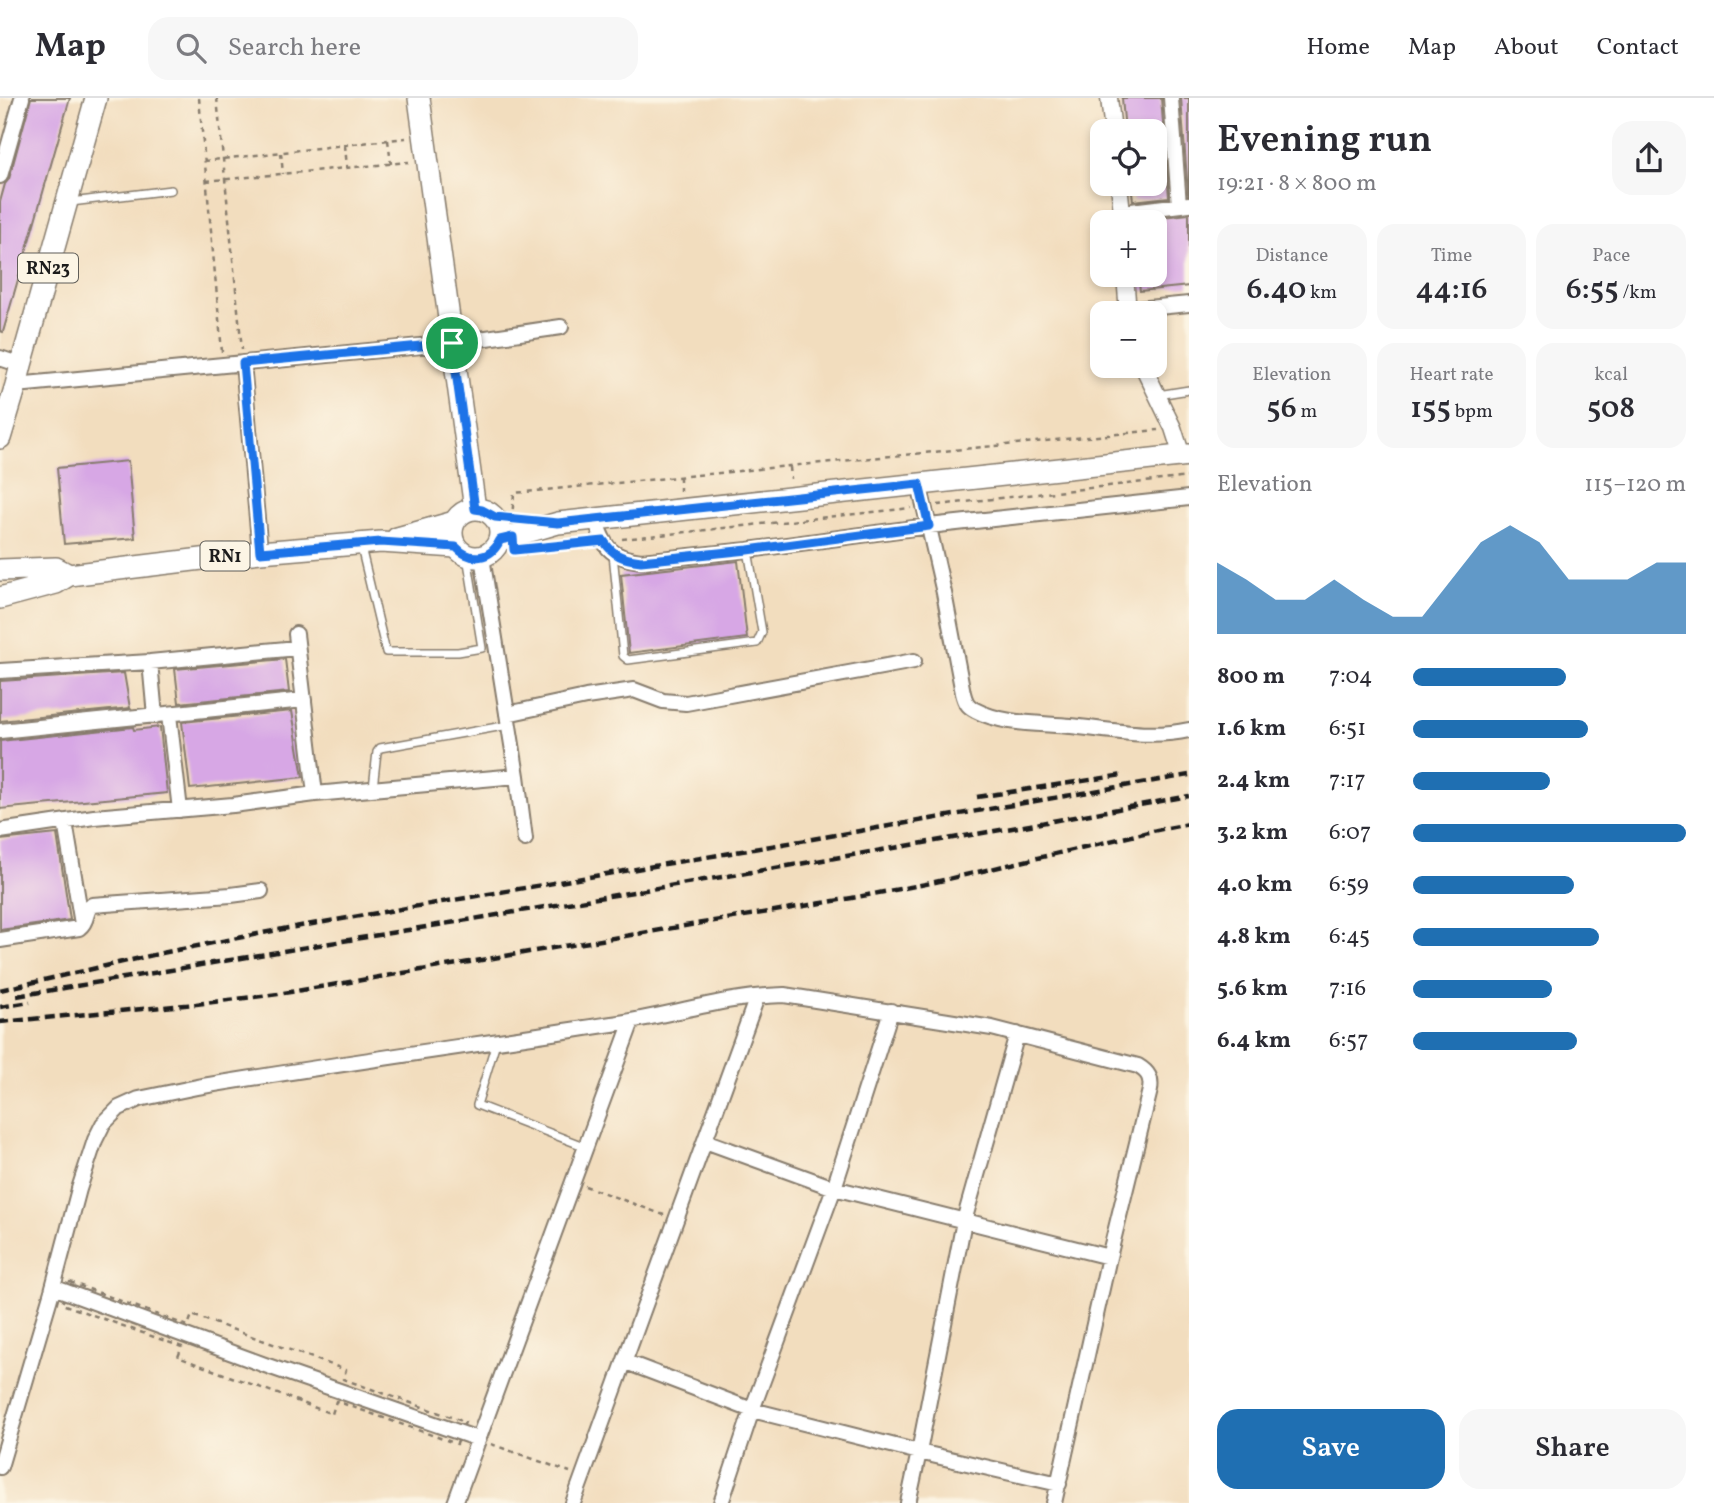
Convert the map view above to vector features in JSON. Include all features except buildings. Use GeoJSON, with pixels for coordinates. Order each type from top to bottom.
{"type":"FeatureCollection","features":[{"type":"Feature","properties":{"kind":"main road","name":"RN23"},"geometry":{"type":"LineString","coordinates":[[0,436],[96,98]]}},
{"type":"Feature","properties":{"kind":"main road"},"geometry":{"type":"LineString","coordinates":[[419,98],[475,509],[503,518],[558,523]]}},
{"type":"Feature","properties":{"kind":"main road"},"geometry":{"type":"LineString","coordinates":[[500,540],[558,523],[1186,455]]}},
{"type":"Feature","properties":{"kind":"main road","name":"RN1"},"geometry":{"type":"LineString","coordinates":[[0,598],[56,583],[69,575],[260,552],[371,543],[454,522],[467,511],[475,509]]}},
{"type":"Feature","properties":{"kind":"main road"},"geometry":{"type":"LineString","coordinates":[[454,522],[452,539],[468,553],[493,551],[500,540],[499,524],[503,518]]}},
{"type":"Feature","properties":{"kind":"main road","name":"RN1"},"geometry":{"type":"LineString","coordinates":[[371,543],[468,553]]}},
{"type":"Feature","properties":{"kind":"main road","name":"RN1"},"geometry":{"type":"LineString","coordinates":[[0,570],[57,568],[69,575]]}},
{"type":"Feature","properties":{"kind":"street"},"geometry":{"type":"LineString","coordinates":[[0,176],[3,154],[22,98]]}},
{"type":"Feature","properties":{"kind":"street"},"geometry":{"type":"LineString","coordinates":[[1109,98],[1112,119]]}},
{"type":"Feature","properties":{"kind":"street"},"geometry":{"type":"LineString","coordinates":[[1159,210],[1184,205],[1171,98]]}},
{"type":"Feature","properties":{"kind":"street"},"geometry":{"type":"LineString","coordinates":[[1167,307],[1189,304]]}},
{"type":"Feature","properties":{"kind":"street"},"geometry":{"type":"LineString","coordinates":[[0,358],[19,375],[223,365],[452,343],[561,327]]}},
{"type":"Feature","properties":{"kind":"street"},"geometry":{"type":"LineString","coordinates":[[243,363],[260,552]]}},
{"type":"Feature","properties":{"kind":"street"},"geometry":{"type":"LineString","coordinates":[[1149,378],[1186,455]]}},
{"type":"Feature","properties":{"kind":"street"},"geometry":{"type":"LineString","coordinates":[[919,484],[963,693],[970,707],[1004,719],[1122,732],[1172,734],[1189,730]]}},
{"type":"Feature","properties":{"kind":"street"},"geometry":{"type":"LineString","coordinates":[[595,519],[608,547],[627,559],[641,561],[1189,498]]}},
{"type":"Feature","properties":{"kind":"street"},"geometry":{"type":"LineString","coordinates":[[468,553],[508,719],[525,839]]}},
{"type":"Feature","properties":{"kind":"street"},"geometry":{"type":"LineString","coordinates":[[0,671],[150,662],[297,641],[315,794]]}},
{"type":"Feature","properties":{"kind":"street"},"geometry":{"type":"LineString","coordinates":[[508,719],[595,695],[634,690],[663,701],[686,703],[914,661]]}},
{"type":"Feature","properties":{"kind":"street"},"geometry":{"type":"LineString","coordinates":[[150,662],[180,810]]}},
{"type":"Feature","properties":{"kind":"street"},"geometry":{"type":"LineString","coordinates":[[0,731],[304,700]]}},
{"type":"Feature","properties":{"kind":"street"},"geometry":{"type":"LineString","coordinates":[[0,831],[94,817],[517,776]]}},
{"type":"Feature","properties":{"kind":"street"},"geometry":{"type":"LineString","coordinates":[[65,822],[82,925]]}},
{"type":"Feature","properties":{"kind":"street"},"geometry":{"type":"LineString","coordinates":[[0,940],[79,928],[85,922],[92,905],[261,891]]}},
{"type":"Feature","properties":{"kind":"street"},"geometry":{"type":"LineString","coordinates":[[0,1467],[95,1140],[103,1124],[119,1108],[139,1099],[197,1087],[632,1021],[757,997],[785,995],[964,1022],[1138,1066],[1150,1077],[1150,1090],[1109,1257],[1054,1503]]}},
{"type":"Feature","properties":{"kind":"street"},"geometry":{"type":"LineString","coordinates":[[573,1503],[757,997]]}},
{"type":"Feature","properties":{"kind":"street"},"geometry":{"type":"LineString","coordinates":[[721,1503],[752,1410],[834,1188],[891,1011]]}},
{"type":"Feature","properties":{"kind":"street"},"geometry":{"type":"LineString","coordinates":[[455,1503],[632,1021]]}},
{"type":"Feature","properties":{"kind":"street"},"geometry":{"type":"LineString","coordinates":[[908,1503],[964,1221],[1017,1034]]}},
{"type":"Feature","properties":{"kind":"street"},"geometry":{"type":"LineString","coordinates":[[705,1141],[834,1188],[1109,1257]]}},
{"type":"Feature","properties":{"kind":"street"},"geometry":{"type":"LineString","coordinates":[[53,1287],[478,1439]]}},
{"type":"Feature","properties":{"kind":"street"},"geometry":{"type":"LineString","coordinates":[[626,1362],[752,1410],[1059,1484]]}},
{"type":"Feature","properties":{"kind":"lane"},"geometry":{"type":"LineString","coordinates":[[67,202],[171,190]]}},
{"type":"Feature","properties":{"kind":"lane"},"geometry":{"type":"LineString","coordinates":[[1157,395],[1189,390]]}},
{"type":"Feature","properties":{"kind":"lane"},"geometry":{"type":"LineString","coordinates":[[371,543],[386,652],[458,652],[482,648],[468,553]]}},
{"type":"Feature","properties":{"kind":"lane"},"geometry":{"type":"LineString","coordinates":[[608,547],[623,656],[628,660],[757,643],[762,632],[748,550]]}},
{"type":"Feature","properties":{"kind":"lane"},"geometry":{"type":"LineString","coordinates":[[373,789],[377,752],[380,748],[508,719]]}},
{"type":"Feature","properties":{"kind":"lane"},"geometry":{"type":"LineString","coordinates":[[496,1042],[477,1105],[586,1147]]}},
{"type":"Feature","properties":{"kind":"path"},"geometry":{"type":"LineString","coordinates":[[199,98],[223,365]]}},
{"type":"Feature","properties":{"kind":"path"},"geometry":{"type":"LineString","coordinates":[[217,98],[243,363]]}},
{"type":"Feature","properties":{"kind":"path"},"geometry":{"type":"LineString","coordinates":[[204,161],[424,136]]}},
{"type":"Feature","properties":{"kind":"path"},"geometry":{"type":"LineString","coordinates":[[388,141],[391,164]]}},
{"type":"Feature","properties":{"kind":"path"},"geometry":{"type":"LineString","coordinates":[[345,145],[347,168]]}},
{"type":"Feature","properties":{"kind":"path"},"geometry":{"type":"LineString","coordinates":[[281,152],[283,174]]}},
{"type":"Feature","properties":{"kind":"path"},"geometry":{"type":"LineString","coordinates":[[206,181],[428,160]]}},
{"type":"Feature","properties":{"kind":"path"},"geometry":{"type":"LineString","coordinates":[[503,518],[514,493],[1173,428]]}},
{"type":"Feature","properties":{"kind":"path"},"geometry":{"type":"LineString","coordinates":[[540,547],[608,547],[1189,477]]}},
{"type":"Feature","properties":{"kind":"path"},"geometry":{"type":"LineString","coordinates":[[573,1182],[677,1220]]}},
{"type":"Feature","properties":{"kind":"path"},"geometry":{"type":"LineString","coordinates":[[478,1439],[583,1476]]}},
{"type":"Feature","properties":{"kind":"railway"},"geometry":{"type":"LineString","coordinates":[[977,797],[1123,775]]}},
{"type":"Feature","properties":{"kind":"railway"},"geometry":{"type":"LineString","coordinates":[[0,990],[283,929],[1189,775]]}},
{"type":"Feature","properties":{"kind":"railway"},"geometry":{"type":"LineString","coordinates":[[17,996],[1189,796]]}},
{"type":"Feature","properties":{"kind":"railway"},"geometry":{"type":"LineString","coordinates":[[0,1022],[278,994],[852,898],[931,883],[1189,824]]}},
{"type":"Feature","properties":{"kind":"railway"},"geometry":{"type":"LineString","coordinates":[[0,1007],[30,1002]]}},
{"type":"Feature","properties":{"kind":"route"},"geometry":{"type":"LineString","coordinates":[[452,343],[475,509],[495,517],[558,523],[919,484],[929,526],[641,561],[613,554],[604,541],[514,550],[513,537],[500,540],[488,555],[475,558],[467,556],[456,547],[381,542],[260,552],[243,363],[452,343]]}}]}
